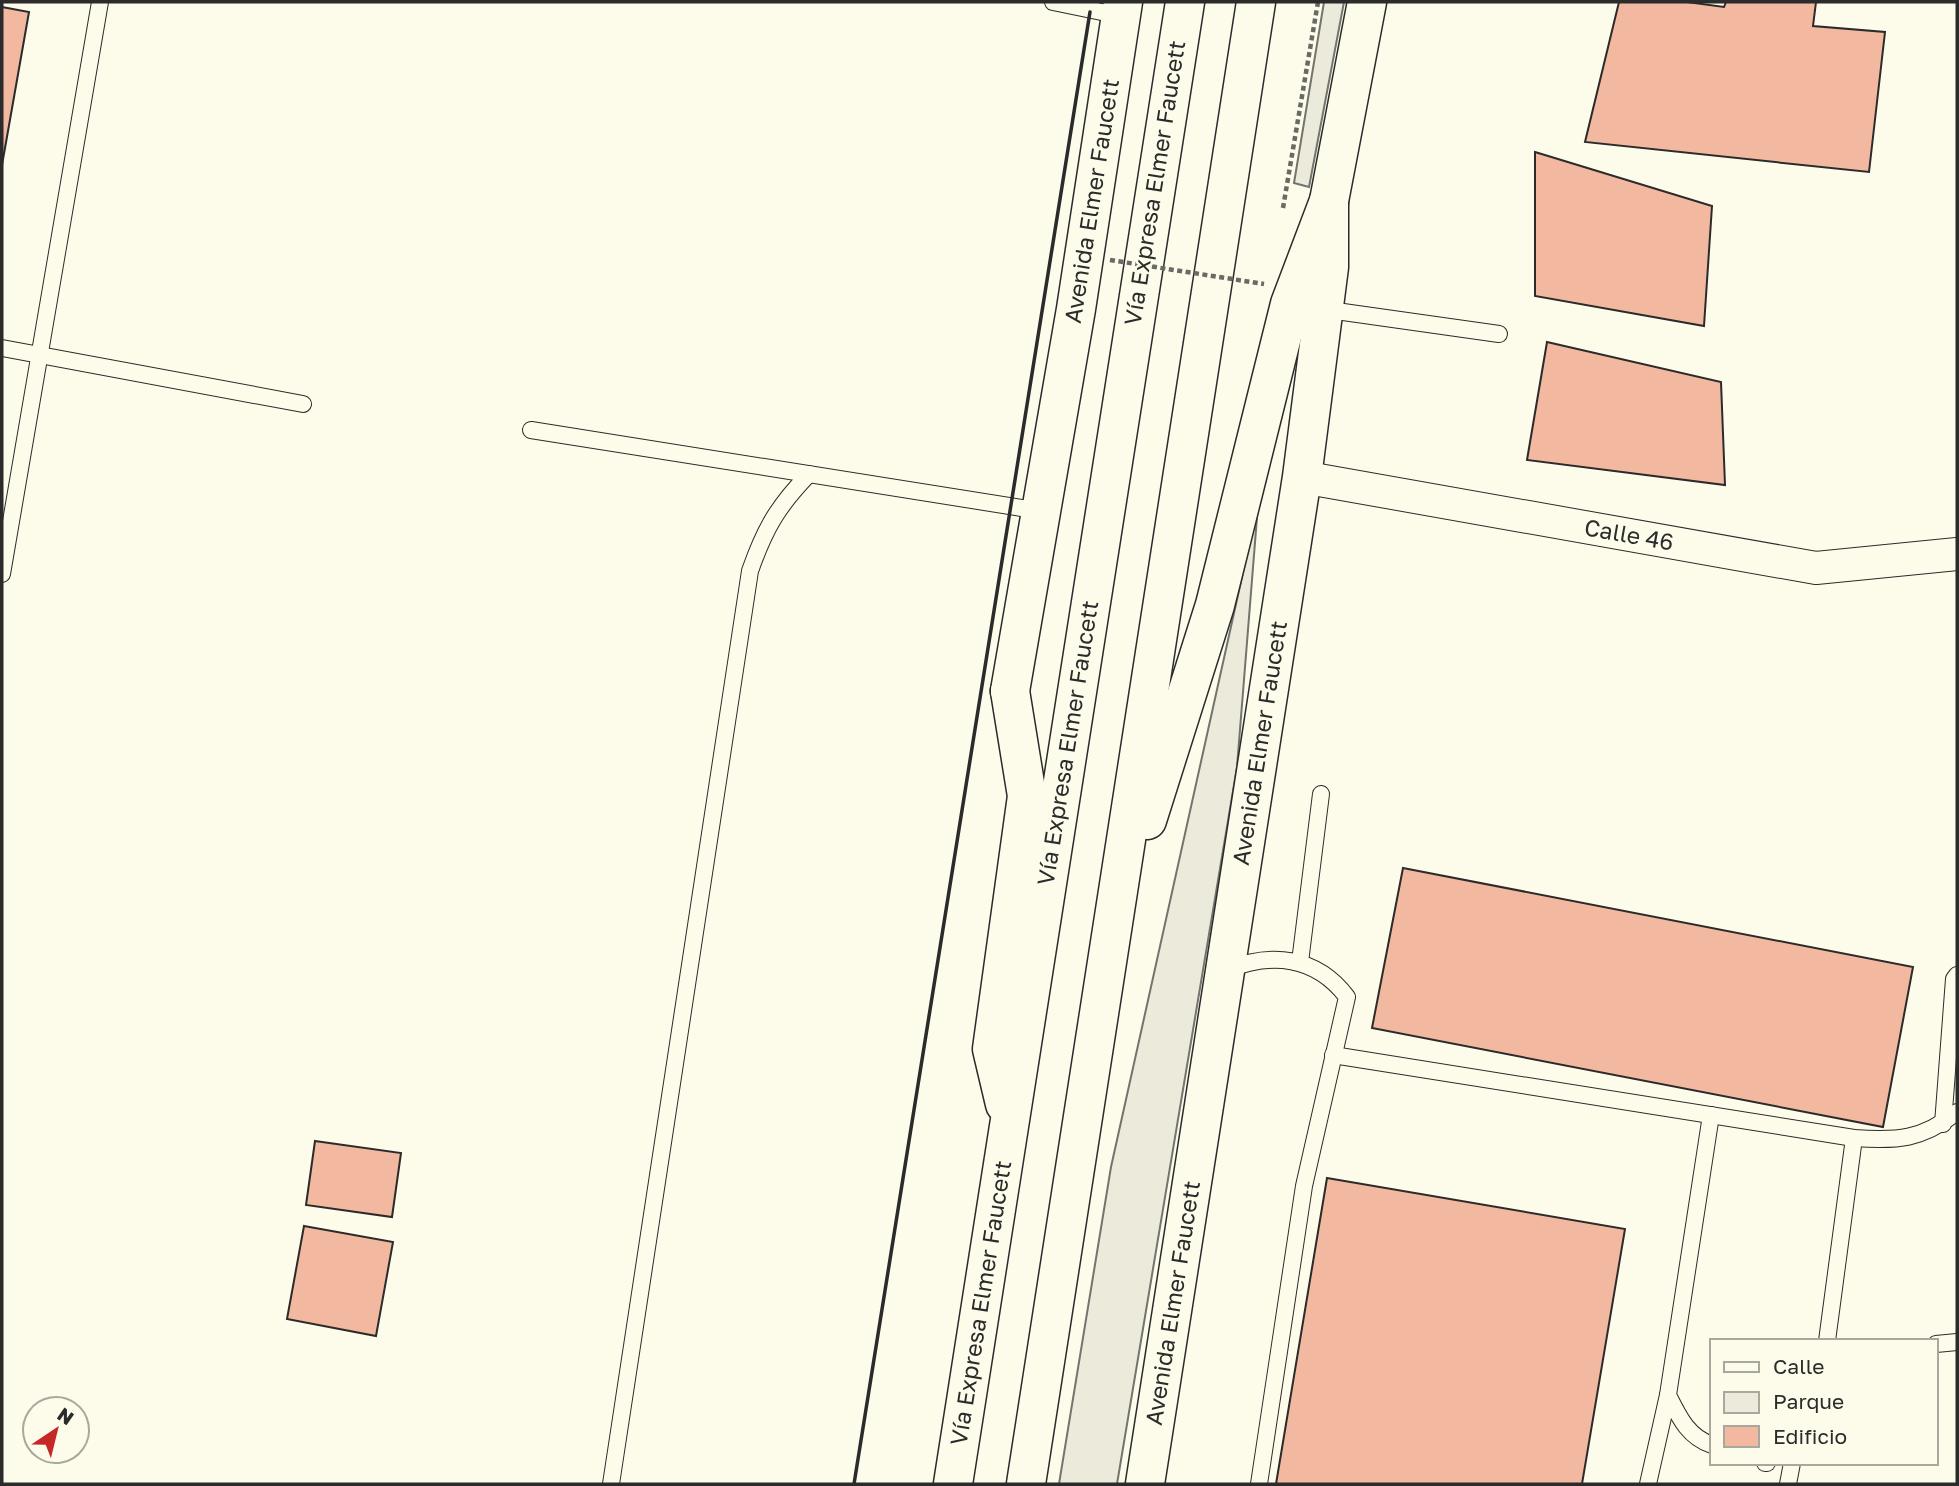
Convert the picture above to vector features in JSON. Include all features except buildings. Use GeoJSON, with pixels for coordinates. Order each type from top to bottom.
{"type":"FeatureCollection","features":[{"type":"Feature","properties":{"kind":"main road","name":"Vía Expresa Elmer Faucett"},"geometry":{"type":"LineString","coordinates":[[953,1484],[1185,2]]}},
{"type":"Feature","properties":{"kind":"main road"},"geometry":{"type":"LineString","coordinates":[[1026,1484],[1256,2]]}},
{"type":"Feature","properties":{"kind":"main road","name":"Avenida Elmer Faucett"},"geometry":{"type":"LineString","coordinates":[[1145,1484],[1302,477],[1329,267],[1329,201],[1367,2]]}},
{"type":"Feature","properties":{"kind":"main road","name":"Avenida Elmer Faucett"},"geometry":{"type":"LineString","coordinates":[[1010,1121],[992,1049],[1027,796],[1010,691],[1076,309],[1122,9]]}},
{"type":"Feature","properties":{"kind":"main road"},"geometry":{"type":"LineString","coordinates":[[1108,942],[1215,605],[1290,304],[1329,201]]}},
{"type":"Feature","properties":{"kind":"street","name":"Calle 46"},"geometry":{"type":"LineString","coordinates":[[1302,477],[1816,568],[1957,554]]}},
{"type":"Feature","properties":{"kind":"lane"},"geometry":{"type":"LineString","coordinates":[[2,574],[100,2]]}},
{"type":"Feature","properties":{"kind":"lane"},"geometry":{"type":"LineString","coordinates":[[1053,2],[1122,9]]}},
{"type":"Feature","properties":{"kind":"lane"},"geometry":{"type":"LineString","coordinates":[[1322,309],[1499,334]]}},
{"type":"Feature","properties":{"kind":"lane"},"geometry":{"type":"LineString","coordinates":[[2,348],[303,404]]}},
{"type":"Feature","properties":{"kind":"lane"},"geometry":{"type":"LineString","coordinates":[[531,430],[1041,511]]}},
{"type":"Feature","properties":{"kind":"lane"},"geometry":{"type":"LineString","coordinates":[[611,1484],[750,571],[762,534],[780,503],[809,474]]}},
{"type":"Feature","properties":{"kind":"lane"},"geometry":{"type":"LineString","coordinates":[[1300,962],[1321,793]]}},
{"type":"Feature","properties":{"kind":"lane"},"geometry":{"type":"LineString","coordinates":[[1224,971],[1252,960],[1300,962],[1335,981],[1347,997],[1304,1186],[1259,1484]]}},
{"type":"Feature","properties":{"kind":"lane"},"geometry":{"type":"LineString","coordinates":[[1943,1124],[1954,979],[1957,975]]}},
{"type":"Feature","properties":{"kind":"lane"},"geometry":{"type":"LineString","coordinates":[[1333,1055],[1854,1138],[1899,1141],[1943,1124],[1957,1112]]}},
{"type":"Feature","properties":{"kind":"lane"},"geometry":{"type":"LineString","coordinates":[[1648,1484],[1668,1395],[1711,1115]]}},
{"type":"Feature","properties":{"kind":"lane"},"geometry":{"type":"LineString","coordinates":[[1827,1339],[1854,1138]]}},
{"type":"Feature","properties":{"kind":"lane"},"geometry":{"type":"LineString","coordinates":[[1938,1344],[1957,1342]]}},
{"type":"Feature","properties":{"kind":"lane"},"geometry":{"type":"LineString","coordinates":[[1668,1395],[1681,1423],[1700,1441],[1710,1444]]}},
{"type":"Feature","properties":{"kind":"lane"},"geometry":{"type":"LineString","coordinates":[[1788,1484],[1792,1465]]}},
{"type":"Feature","properties":{"kind":"path"},"geometry":{"type":"LineString","coordinates":[[1287,194],[1318,2]]}},
{"type":"Feature","properties":{"kind":"path"},"geometry":{"type":"LineString","coordinates":[[1110,260],[1264,284]]}},
{"type":"Feature","properties":{"kind":"green space"},"geometry":{"type":"Polygon","coordinates":[[[1324,2],[1344,2],[1309,187],[1294,183],[1324,2]]]}},
{"type":"Feature","properties":{"kind":"green space"},"geometry":{"type":"Polygon","coordinates":[[[1258,505],[1237,767],[1117,1484],[1059,1484],[1111,1167],[1258,505]]]}},
{"type":"Feature","properties":{"kind":"wall"},"geometry":{"type":"LineString","coordinates":[[854,1484],[1090,12]]}}]}
